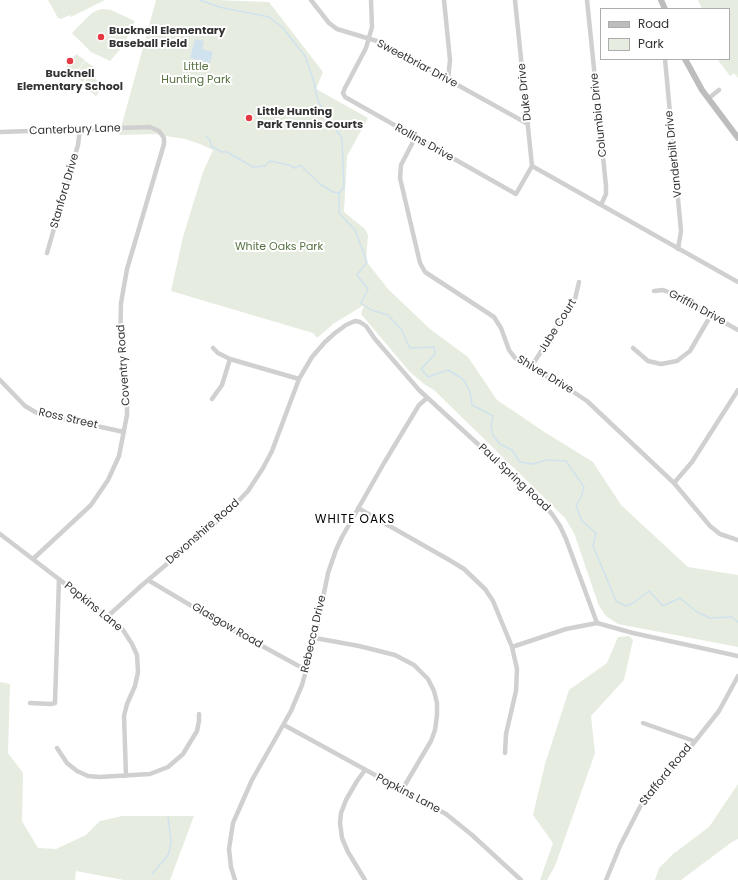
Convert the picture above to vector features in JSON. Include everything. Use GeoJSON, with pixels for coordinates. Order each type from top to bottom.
{"type":"FeatureCollection","features":[{"type":"Feature","properties":{"kind":"street","name":"Sweetbriar Drive"},"geometry":{"type":"LineString","coordinates":[[311,0],[332,26],[337,29],[380,42],[528,124]]}},
{"type":"Feature","properties":{"kind":"street"},"geometry":{"type":"LineString","coordinates":[[369,38],[372,25],[372,0]]}},
{"type":"Feature","properties":{"kind":"street"},"geometry":{"type":"LineString","coordinates":[[444,0],[450,60],[448,80]]}},
{"type":"Feature","properties":{"kind":"street","name":"Duke Drive"},"geometry":{"type":"LineString","coordinates":[[515,0],[532,166]]}},
{"type":"Feature","properties":{"kind":"street","name":"Columbia Drive"},"geometry":{"type":"LineString","coordinates":[[587,0],[606,186],[606,194],[601,205]]}},
{"type":"Feature","properties":{"kind":"street","name":"Rollins Drive"},"geometry":{"type":"LineString","coordinates":[[369,38],[365,51],[343,93],[345,97],[516,194],[532,166]]}},
{"type":"Feature","properties":{"kind":"street","name":"Vanderbilt Drive"},"geometry":{"type":"LineString","coordinates":[[665,60],[681,231],[678,248]]}},
{"type":"Feature","properties":{"kind":"street"},"geometry":{"type":"LineString","coordinates":[[686,60],[709,98],[738,138]]}},
{"type":"Feature","properties":{"kind":"street"},"geometry":{"type":"LineString","coordinates":[[709,98],[719,90]]}},
{"type":"Feature","properties":{"kind":"street","name":"Canterbury Lane"},"geometry":{"type":"LineString","coordinates":[[0,132],[150,127]]}},
{"type":"Feature","properties":{"kind":"street","name":"Coventry Road"},"geometry":{"type":"LineString","coordinates":[[33,560],[50,542],[84,513],[98,496],[116,464],[121,447],[127,402],[120,344],[121,303],[127,269],[164,144],[163,135],[159,131],[150,127]]}},
{"type":"Feature","properties":{"kind":"street","name":"Stanford Drive"},"geometry":{"type":"LineString","coordinates":[[47,253],[78,145],[80,129]]}},
{"type":"Feature","properties":{"kind":"street","name":"Shiver Drive"},"geometry":{"type":"LineString","coordinates":[[415,138],[401,165],[400,178],[421,266],[429,275],[494,317],[501,328],[507,346],[515,358],[587,401],[674,483],[710,526],[720,534],[738,540]]}},
{"type":"Feature","properties":{"kind":"street"},"geometry":{"type":"LineString","coordinates":[[532,166],[738,282]]}},
{"type":"Feature","properties":{"kind":"street","name":"Jube Court"},"geometry":{"type":"LineString","coordinates":[[531,367],[575,299],[579,282]]}},
{"type":"Feature","properties":{"kind":"street","name":"Griffin Drive"},"geometry":{"type":"LineString","coordinates":[[654,291],[663,290],[671,292],[738,330]]}},
{"type":"Feature","properties":{"kind":"street"},"geometry":{"type":"LineString","coordinates":[[633,348],[648,361],[661,364],[677,361],[690,351],[711,315]]}},
{"type":"Feature","properties":{"kind":"street","name":"Devonshire Road"},"geometry":{"type":"LineString","coordinates":[[107,617],[226,514],[251,487],[272,451],[299,379],[312,357],[325,342],[346,325],[353,322],[360,322]]}},
{"type":"Feature","properties":{"kind":"street","name":"Paul Spring Road"},"geometry":{"type":"LineString","coordinates":[[360,322],[366,326],[374,339],[406,377],[525,487],[552,514],[566,539],[597,623]]}},
{"type":"Feature","properties":{"kind":"street"},"geometry":{"type":"LineString","coordinates":[[213,348],[218,353],[230,359],[299,379]]}},
{"type":"Feature","properties":{"kind":"street"},"geometry":{"type":"LineString","coordinates":[[212,399],[222,386],[230,359]]}},
{"type":"Feature","properties":{"kind":"street","name":"Ross Street"},"geometry":{"type":"LineString","coordinates":[[0,380],[24,406],[37,413],[124,432]]}},
{"type":"Feature","properties":{"kind":"street"},"geometry":{"type":"LineString","coordinates":[[674,483],[692,462],[738,390]]}},
{"type":"Feature","properties":{"kind":"street","name":"Rebecca Drive"},"geometry":{"type":"LineString","coordinates":[[235,880],[231,867],[229,849],[230,832],[247,791],[284,725],[296,699],[315,638],[325,586],[332,561],[342,537],[358,508],[407,425],[420,405],[427,398]]}},
{"type":"Feature","properties":{"kind":"street"},"geometry":{"type":"LineString","coordinates":[[358,508],[451,561],[475,578],[493,600],[512,647],[517,666],[518,680],[506,734],[505,753]]}},
{"type":"Feature","properties":{"kind":"street","name":"Popkins Lane"},"geometry":{"type":"LineString","coordinates":[[0,534],[123,630],[135,649],[138,661],[136,681],[124,716],[126,776]]}},
{"type":"Feature","properties":{"kind":"street"},"geometry":{"type":"LineString","coordinates":[[30,703],[55,703],[59,579]]}},
{"type":"Feature","properties":{"kind":"street","name":"Glasgow Road"},"geometry":{"type":"LineString","coordinates":[[148,580],[222,624],[306,670]]}},
{"type":"Feature","properties":{"kind":"street"},"geometry":{"type":"LineString","coordinates":[[512,647],[566,629],[597,623],[633,633],[738,656]]}},
{"type":"Feature","properties":{"kind":"street"},"geometry":{"type":"LineString","coordinates":[[315,638],[359,646],[395,655],[414,665],[428,679],[434,691],[436,703],[437,715],[435,730],[431,741],[402,790]]}},
{"type":"Feature","properties":{"kind":"street","name":"Stafford Road"},"geometry":{"type":"LineString","coordinates":[[606,880],[620,846],[640,807],[719,711],[738,676]]}},
{"type":"Feature","properties":{"kind":"street"},"geometry":{"type":"LineString","coordinates":[[57,748],[68,763],[84,774],[99,778],[155,773],[168,767],[176,761],[186,749],[196,731],[199,721],[199,714]]}},
{"type":"Feature","properties":{"kind":"street"},"geometry":{"type":"LineString","coordinates":[[643,723],[694,741]]}},
{"type":"Feature","properties":{"kind":"street","name":"Popkins Lane"},"geometry":{"type":"LineString","coordinates":[[284,725],[438,809],[454,820],[521,880]]}},
{"type":"Feature","properties":{"kind":"street"},"geometry":{"type":"LineString","coordinates":[[365,770],[346,800],[341,813],[340,823],[342,838],[348,852],[365,880]]}},
{"type":"Feature","properties":{"kind":"green space"},"geometry":{"type":"Polygon","coordinates":[[[48,0],[105,0],[71,17],[70,15],[61,19],[58,18],[48,0]]]}},
{"type":"Feature","properties":{"kind":"green space"},"geometry":{"type":"Polygon","coordinates":[[[156,0],[269,2],[323,72],[316,89],[368,118],[347,156],[344,212],[365,229],[368,235],[366,261],[388,289],[430,329],[468,357],[497,400],[593,462],[621,505],[688,567],[738,575],[738,647],[618,624],[606,616],[599,606],[574,533],[565,518],[434,390],[424,384],[409,371],[361,314],[364,305],[333,324],[317,338],[313,333],[171,291],[183,237],[203,172],[213,150],[185,139],[154,134],[119,135],[156,0]]]}},
{"type":"Feature","properties":{"kind":"green space"},"geometry":{"type":"Polygon","coordinates":[[[698,0],[738,0],[738,78],[734,73],[730,76],[718,60],[730,60],[730,8],[702,8],[698,0]]]}},
{"type":"Feature","properties":{"kind":"green space","name":"Bucknell Elementary Baseball Field"},"geometry":{"type":"Polygon","coordinates":[[[103,9],[111,10],[135,21],[123,46],[110,61],[91,52],[72,33],[92,13],[103,9]]]}},
{"type":"Feature","properties":{"kind":"green space"},"geometry":{"type":"Polygon","coordinates":[[[76,54],[85,60],[74,75],[65,69],[76,54]]]}},
{"type":"Feature","properties":{"kind":"green space"},"geometry":{"type":"Polygon","coordinates":[[[85,61],[94,67],[83,82],[74,76],[85,61]]]}},
{"type":"Feature","properties":{"kind":"green space"},"geometry":{"type":"Polygon","coordinates":[[[90,75],[104,85],[96,96],[82,85],[90,75]]]}},
{"type":"Feature","properties":{"kind":"green space"},"geometry":{"type":"Polygon","coordinates":[[[629,636],[633,640],[624,680],[591,716],[595,753],[555,866],[547,880],[540,880],[553,843],[533,815],[545,764],[569,690],[607,663],[618,637],[629,636]]]}},
{"type":"Feature","properties":{"kind":"green space"},"geometry":{"type":"Polygon","coordinates":[[[0,682],[10,684],[8,753],[23,773],[22,821],[38,848],[56,849],[86,835],[100,821],[122,816],[194,816],[170,880],[124,880],[76,871],[75,880],[0,880],[0,682]]]}},
{"type":"Feature","properties":{"kind":"green space"},"geometry":{"type":"Polygon","coordinates":[[[738,784],[738,839],[681,880],[655,880],[659,868],[673,854],[709,827],[738,784]]]}},
{"type":"Feature","properties":{"kind":"water"},"geometry":{"type":"Polygon","coordinates":[[[195,39],[204,41],[202,49],[213,52],[210,63],[190,58],[195,39]]]}},
{"type":"Feature","properties":{"kind":"waterway"},"geometry":{"type":"LineString","coordinates":[[200,0],[219,7],[269,17],[282,27],[305,56],[314,82],[318,101],[342,138],[344,187],[339,193],[339,213],[355,230],[367,262],[357,275],[368,289],[361,303],[371,310],[388,315],[401,329],[410,348],[434,347],[435,354],[421,369],[428,377],[448,370],[463,379],[470,392],[472,405],[493,416],[491,427],[493,435],[500,444],[512,450],[520,462],[532,464],[547,460],[566,461],[584,487],[576,506],[582,521],[596,533],[593,546],[616,601],[626,606],[633,603],[649,591],[663,606],[680,598],[697,612],[710,618],[732,617],[738,622]]}},
{"type":"Feature","properties":{"kind":"waterway"},"geometry":{"type":"LineString","coordinates":[[206,136],[210,140],[211,146],[222,152],[227,152],[253,167],[265,166],[270,161],[289,165],[295,168],[300,165],[320,184],[333,192],[339,193]]}},
{"type":"Feature","properties":{"kind":"waterway"},"geometry":{"type":"LineString","coordinates":[[152,874],[168,855],[170,848],[171,841],[168,817]]}},
{"type":"Feature","properties":{"kind":"place","name":"Bucknell Elementary Baseball Field"},"geometry":{"type":"Point","coordinates":[101,37]}},
{"type":"Feature","properties":{"kind":"place","name":"Bucknell Elementary School"},"geometry":{"type":"Point","coordinates":[70,61]}},
{"type":"Feature","properties":{"kind":"place","name":"Little Hunting Park Tennis Courts"},"geometry":{"type":"Point","coordinates":[249,118]}},
{"type":"Feature","properties":{"kind":"district","name":"WHITE OAKS"},"geometry":{"type":"Point","coordinates":[355,520]}},
{"type":"Feature","properties":{"kind":"park label","name":"Little Hunting Park"},"geometry":{"type":"Point","coordinates":[196,73]}},
{"type":"Feature","properties":{"kind":"park label","name":"White Oaks Park"},"geometry":{"type":"Point","coordinates":[279,247]}}]}
